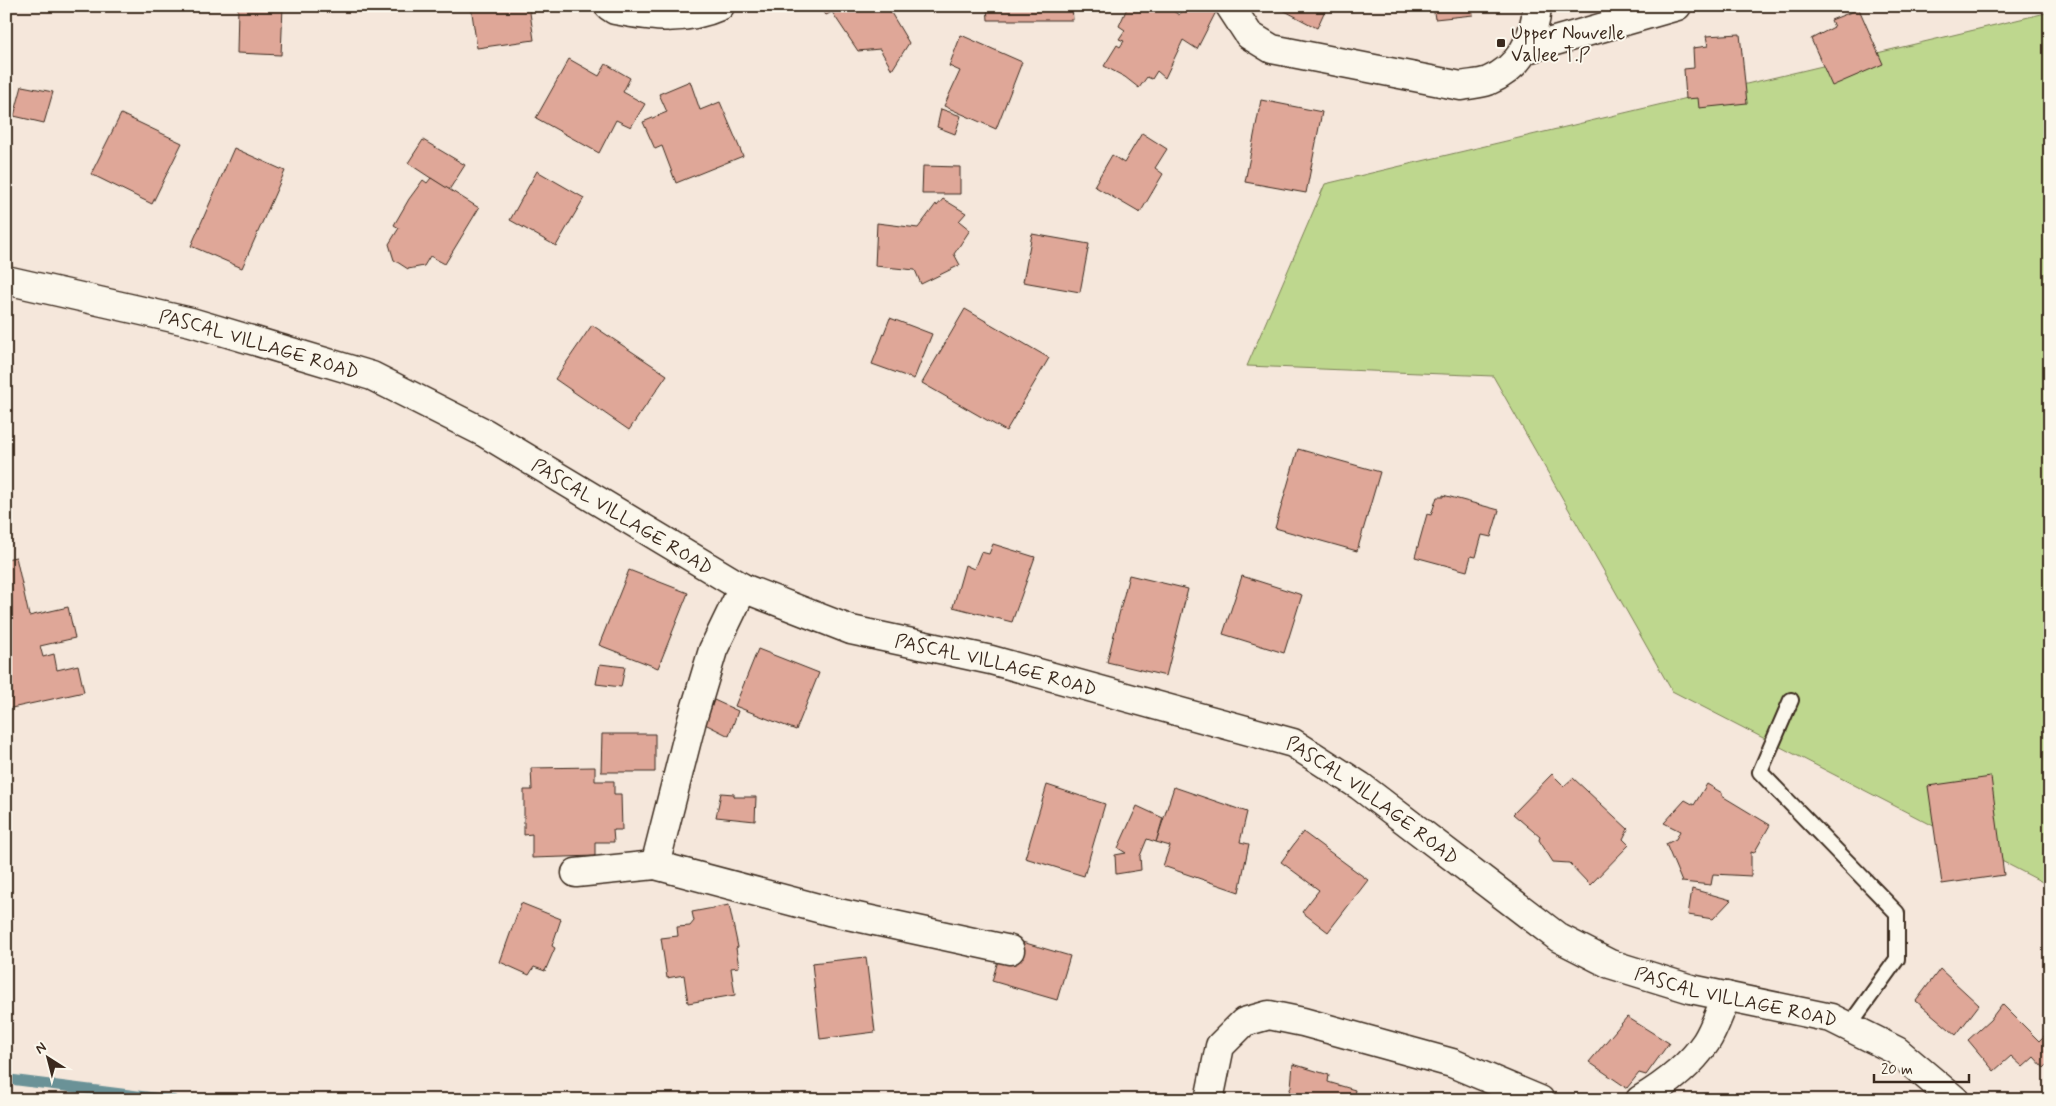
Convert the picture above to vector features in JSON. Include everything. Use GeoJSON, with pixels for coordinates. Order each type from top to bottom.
{"type":"FeatureCollection","features":[{"type":"Feature","properties":{"kind":"street"},"geometry":{"type":"LineString","coordinates":[[609,6],[615,10],[661,18],[709,11],[720,6]]}},
{"type":"Feature","properties":{"kind":"street"},"geometry":{"type":"LineString","coordinates":[[1230,6],[1249,35],[1272,49],[1461,86],[1488,81],[1510,68],[1527,48],[1536,26],[1538,6]]}},
{"type":"Feature","properties":{"kind":"street"},"geometry":{"type":"LineString","coordinates":[[1527,48],[1677,6]]}},
{"type":"Feature","properties":{"kind":"street","name":"PASCAL VILLAGE ROAD"},"geometry":{"type":"LineString","coordinates":[[6,280],[191,322],[372,376],[485,433],[743,588],[851,630],[991,660],[1294,743],[1360,786],[1559,938],[1610,964],[1692,989],[1831,1018],[1897,1051],[1955,1100]]}},
{"type":"Feature","properties":{"kind":"street"},"geometry":{"type":"LineString","coordinates":[[655,865],[692,720],[710,659],[743,588]]}},
{"type":"Feature","properties":{"kind":"street"},"geometry":{"type":"LineString","coordinates":[[576,874],[655,865],[829,911],[1010,950]]}},
{"type":"Feature","properties":{"kind":"street"},"geometry":{"type":"LineString","coordinates":[[1640,1100],[1660,1088],[1681,1070],[1706,1041],[1727,996]]}},
{"type":"Feature","properties":{"kind":"street"},"geometry":{"type":"LineString","coordinates":[[1209,1100],[1220,1046],[1244,1022],[1269,1015],[1303,1022],[1452,1063],[1540,1100]]}},
{"type":"Feature","properties":{"kind":"lane"},"geometry":{"type":"LineString","coordinates":[[1791,700],[1760,772],[1897,913],[1897,959],[1848,1027]]}},
{"type":"Feature","properties":{"kind":"green space"},"geometry":{"type":"Polygon","coordinates":[[[2050,12],[2050,886],[1672,691],[1493,376],[1247,366],[1325,184],[2050,12]]]}},
{"type":"Feature","properties":{"kind":"building"},"geometry":{"type":"Polygon","coordinates":[[[238,6],[283,6],[281,55],[237,53],[238,6]]]}},
{"type":"Feature","properties":{"kind":"building"},"geometry":{"type":"Polygon","coordinates":[[[471,6],[529,6],[534,40],[477,48],[471,6]]]}},
{"type":"Feature","properties":{"kind":"building"},"geometry":{"type":"Polygon","coordinates":[[[819,6],[887,6],[909,43],[892,70],[880,49],[858,51],[832,12],[826,15],[819,6]]]}},
{"type":"Feature","properties":{"kind":"building"},"geometry":{"type":"Polygon","coordinates":[[[987,6],[1072,6],[1073,20],[988,20],[987,6]]]}},
{"type":"Feature","properties":{"kind":"building"},"geometry":{"type":"Polygon","coordinates":[[[1128,6],[1166,6],[1179,15],[1184,6],[1219,6],[1197,49],[1183,40],[1165,78],[1157,71],[1152,79],[1147,77],[1139,88],[1125,77],[1104,66],[1117,45],[1120,47],[1124,41],[1119,39],[1125,30],[1119,26],[1128,6]]]}},
{"type":"Feature","properties":{"kind":"building"},"geometry":{"type":"Polygon","coordinates":[[[1285,6],[1327,6],[1317,28],[1283,10],[1285,6]]]}},
{"type":"Feature","properties":{"kind":"building"},"geometry":{"type":"Polygon","coordinates":[[[1433,6],[1472,6],[1473,15],[1435,19],[1433,6]]]}},
{"type":"Feature","properties":{"kind":"building"},"geometry":{"type":"Polygon","coordinates":[[[1859,9],[1883,64],[1832,86],[1811,39],[1834,27],[1831,20],[1859,9]]]}},
{"type":"Feature","properties":{"kind":"building"},"geometry":{"type":"Polygon","coordinates":[[[1740,34],[1747,103],[1699,108],[1698,98],[1686,99],[1684,69],[1694,68],[1693,48],[1708,46],[1706,36],[1740,34]]]}},
{"type":"Feature","properties":{"kind":"building"},"geometry":{"type":"Polygon","coordinates":[[[961,35],[1022,62],[996,129],[944,106],[960,71],[949,66],[961,35]]]}},
{"type":"Feature","properties":{"kind":"building"},"geometry":{"type":"Polygon","coordinates":[[[569,59],[599,76],[606,64],[630,78],[623,92],[645,104],[631,127],[616,120],[599,153],[536,118],[569,59]]]}},
{"type":"Feature","properties":{"kind":"building"},"geometry":{"type":"Polygon","coordinates":[[[690,81],[700,110],[720,102],[743,156],[676,183],[662,146],[655,149],[643,122],[667,112],[659,94],[690,81]]]}},
{"type":"Feature","properties":{"kind":"building"},"geometry":{"type":"Polygon","coordinates":[[[22,86],[53,92],[44,123],[14,116],[22,86]]]}},
{"type":"Feature","properties":{"kind":"building"},"geometry":{"type":"Polygon","coordinates":[[[1261,100],[1322,112],[1306,193],[1245,182],[1261,100]]]}},
{"type":"Feature","properties":{"kind":"building"},"geometry":{"type":"Polygon","coordinates":[[[941,109],[961,116],[955,134],[937,127],[941,109]]]}},
{"type":"Feature","properties":{"kind":"building"},"geometry":{"type":"Polygon","coordinates":[[[121,114],[182,143],[152,204],[91,174],[121,114]]]}},
{"type":"Feature","properties":{"kind":"building"},"geometry":{"type":"Polygon","coordinates":[[[1142,133],[1167,149],[1155,168],[1163,174],[1140,213],[1094,186],[1112,155],[1124,163],[1142,133]]]}},
{"type":"Feature","properties":{"kind":"building"},"geometry":{"type":"Polygon","coordinates":[[[423,140],[465,165],[449,190],[408,163],[423,140]]]}},
{"type":"Feature","properties":{"kind":"building"},"geometry":{"type":"Polygon","coordinates":[[[234,148],[285,171],[242,268],[191,246],[234,148]]]}},
{"type":"Feature","properties":{"kind":"building"},"geometry":{"type":"Polygon","coordinates":[[[923,166],[960,167],[960,194],[922,194],[923,166]]]}},
{"type":"Feature","properties":{"kind":"building"},"geometry":{"type":"Polygon","coordinates":[[[537,171],[584,198],[556,246],[510,220],[537,171]]]}},
{"type":"Feature","properties":{"kind":"building"},"geometry":{"type":"Polygon","coordinates":[[[431,178],[479,208],[445,264],[430,256],[424,266],[408,269],[394,260],[389,244],[399,228],[394,225],[409,199],[423,180],[427,183],[431,178]]]}},
{"type":"Feature","properties":{"kind":"building"},"geometry":{"type":"Polygon","coordinates":[[[943,199],[966,213],[959,221],[970,230],[954,254],[960,265],[921,284],[915,270],[875,266],[877,223],[918,228],[936,204],[937,206],[943,199]]]}},
{"type":"Feature","properties":{"kind":"building"},"geometry":{"type":"Polygon","coordinates":[[[1032,234],[1089,244],[1080,292],[1023,282],[1032,234]]]}},
{"type":"Feature","properties":{"kind":"building"},"geometry":{"type":"Polygon","coordinates":[[[965,309],[1049,358],[1006,431],[922,383],[965,309]]]}},
{"type":"Feature","properties":{"kind":"building"},"geometry":{"type":"Polygon","coordinates":[[[890,318],[932,334],[914,379],[872,364],[890,318]]]}},
{"type":"Feature","properties":{"kind":"building"},"geometry":{"type":"Polygon","coordinates":[[[592,325],[667,375],[629,430],[555,379],[592,325]]]}},
{"type":"Feature","properties":{"kind":"building"},"geometry":{"type":"Polygon","coordinates":[[[1298,449],[1380,472],[1357,551],[1275,528],[1298,449]]]}},
{"type":"Feature","properties":{"kind":"building"},"geometry":{"type":"Polygon","coordinates":[[[1443,495],[1499,510],[1491,537],[1482,535],[1476,557],[1471,556],[1467,571],[1415,557],[1427,514],[1431,515],[1437,497],[1443,497],[1443,495]]]}},
{"type":"Feature","properties":{"kind":"building"},"geometry":{"type":"Polygon","coordinates":[[[993,544],[1035,557],[1012,622],[953,607],[965,565],[974,569],[981,552],[989,554],[993,544]]]}},
{"type":"Feature","properties":{"kind":"building"},"geometry":{"type":"Polygon","coordinates":[[[16,557],[29,616],[68,607],[75,638],[40,646],[43,657],[54,654],[57,670],[78,665],[84,692],[7,709],[6,559],[16,557]]]}},
{"type":"Feature","properties":{"kind":"building"},"geometry":{"type":"Polygon","coordinates":[[[629,570],[688,593],[658,668],[599,645],[629,570]]]}},
{"type":"Feature","properties":{"kind":"building"},"geometry":{"type":"Polygon","coordinates":[[[1129,575],[1188,589],[1166,676],[1107,662],[1129,575]]]}},
{"type":"Feature","properties":{"kind":"building"},"geometry":{"type":"Polygon","coordinates":[[[1242,576],[1302,595],[1284,653],[1223,634],[1242,576]]]}},
{"type":"Feature","properties":{"kind":"building"},"geometry":{"type":"Polygon","coordinates":[[[758,649],[819,673],[796,730],[735,706],[758,649]]]}},
{"type":"Feature","properties":{"kind":"building"},"geometry":{"type":"Polygon","coordinates":[[[600,664],[625,667],[621,687],[596,684],[600,664]]]}},
{"type":"Feature","properties":{"kind":"building"},"geometry":{"type":"Polygon","coordinates":[[[714,700],[738,711],[729,736],[705,724],[714,700]]]}},
{"type":"Feature","properties":{"kind":"building"},"geometry":{"type":"Polygon","coordinates":[[[602,734],[655,734],[655,772],[601,772],[602,734]]]}},
{"type":"Feature","properties":{"kind":"building"},"geometry":{"type":"Polygon","coordinates":[[[595,767],[595,781],[614,781],[614,794],[621,794],[622,830],[613,830],[614,842],[595,842],[595,856],[532,858],[532,834],[524,835],[524,790],[532,790],[531,768],[595,767]]]}},
{"type":"Feature","properties":{"kind":"building"},"geometry":{"type":"Polygon","coordinates":[[[1552,774],[1564,786],[1573,778],[1628,829],[1623,839],[1629,845],[1590,885],[1569,863],[1553,862],[1539,840],[1540,837],[1513,814],[1552,774]]]}},
{"type":"Feature","properties":{"kind":"building"},"geometry":{"type":"Polygon","coordinates":[[[1991,777],[2004,875],[1942,884],[1928,786],[1991,777]]]}},
{"type":"Feature","properties":{"kind":"building"},"geometry":{"type":"Polygon","coordinates":[[[1707,784],[1722,793],[1722,796],[1770,825],[1754,853],[1751,852],[1751,876],[1713,874],[1711,885],[1682,882],[1666,844],[1676,839],[1680,831],[1664,823],[1685,800],[1694,805],[1707,784]]]}},
{"type":"Feature","properties":{"kind":"building"},"geometry":{"type":"Polygon","coordinates":[[[1047,785],[1105,804],[1084,876],[1025,858],[1047,785]]]}},
{"type":"Feature","properties":{"kind":"building"},"geometry":{"type":"Polygon","coordinates":[[[1174,787],[1247,812],[1240,842],[1249,844],[1239,892],[1163,866],[1170,846],[1156,842],[1174,787]]]}},
{"type":"Feature","properties":{"kind":"building"},"geometry":{"type":"Polygon","coordinates":[[[721,793],[734,794],[734,797],[756,797],[755,821],[716,817],[721,793]]]}},
{"type":"Feature","properties":{"kind":"building"},"geometry":{"type":"Polygon","coordinates":[[[1137,806],[1163,818],[1156,842],[1147,839],[1140,856],[1141,870],[1116,874],[1115,855],[1126,853],[1118,848],[1137,806]]]}},
{"type":"Feature","properties":{"kind":"building"},"geometry":{"type":"Polygon","coordinates":[[[1303,832],[1368,880],[1328,932],[1302,912],[1319,890],[1281,862],[1303,832]]]}},
{"type":"Feature","properties":{"kind":"building"},"geometry":{"type":"Polygon","coordinates":[[[1692,889],[1731,900],[1713,919],[1688,915],[1692,889]]]}},
{"type":"Feature","properties":{"kind":"building"},"geometry":{"type":"Polygon","coordinates":[[[521,903],[561,919],[552,946],[555,948],[545,971],[534,967],[529,975],[500,962],[521,903]]]}},
{"type":"Feature","properties":{"kind":"building"},"geometry":{"type":"Polygon","coordinates":[[[729,905],[738,947],[736,948],[739,967],[731,968],[735,995],[688,1003],[684,975],[667,978],[661,938],[678,936],[677,927],[690,926],[694,921],[692,912],[729,905]]]}},
{"type":"Feature","properties":{"kind":"building"},"geometry":{"type":"Polygon","coordinates":[[[1005,937],[1070,956],[1057,1000],[992,981],[1005,937]]]}},
{"type":"Feature","properties":{"kind":"building"},"geometry":{"type":"Polygon","coordinates":[[[866,957],[875,1032],[820,1039],[812,963],[866,957]]]}},
{"type":"Feature","properties":{"kind":"building"},"geometry":{"type":"Polygon","coordinates":[[[1940,969],[1979,1005],[1956,1035],[1916,1001],[1940,969]]]}},
{"type":"Feature","properties":{"kind":"building"},"geometry":{"type":"Polygon","coordinates":[[[2002,1004],[2039,1041],[2048,1032],[2050,1033],[2050,1062],[2044,1068],[2034,1057],[2023,1067],[2011,1056],[1994,1071],[1968,1040],[1990,1020],[2002,1004]]]}},
{"type":"Feature","properties":{"kind":"building"},"geometry":{"type":"Polygon","coordinates":[[[1627,1017],[1669,1043],[1646,1075],[1639,1073],[1627,1088],[1589,1062],[1627,1017]]]}},
{"type":"Feature","properties":{"kind":"building"},"geometry":{"type":"Polygon","coordinates":[[[1293,1064],[1329,1075],[1328,1082],[1355,1090],[1353,1100],[1286,1100],[1291,1087],[1293,1064]]]}},
{"type":"Feature","properties":{"kind":"building"},"geometry":{"type":"Polygon","coordinates":[[[1390,1093],[1426,1099],[1426,1100],[1390,1100],[1390,1093]]]}},
{"type":"Feature","properties":{"kind":"waterway"},"geometry":{"type":"LineString","coordinates":[[6,1079],[173,1100]]}},
{"type":"Feature","properties":{"kind":"place","name":"Upper Nouvelle Vallee T.P"},"geometry":{"type":"Point","coordinates":[1501,43]}}]}
